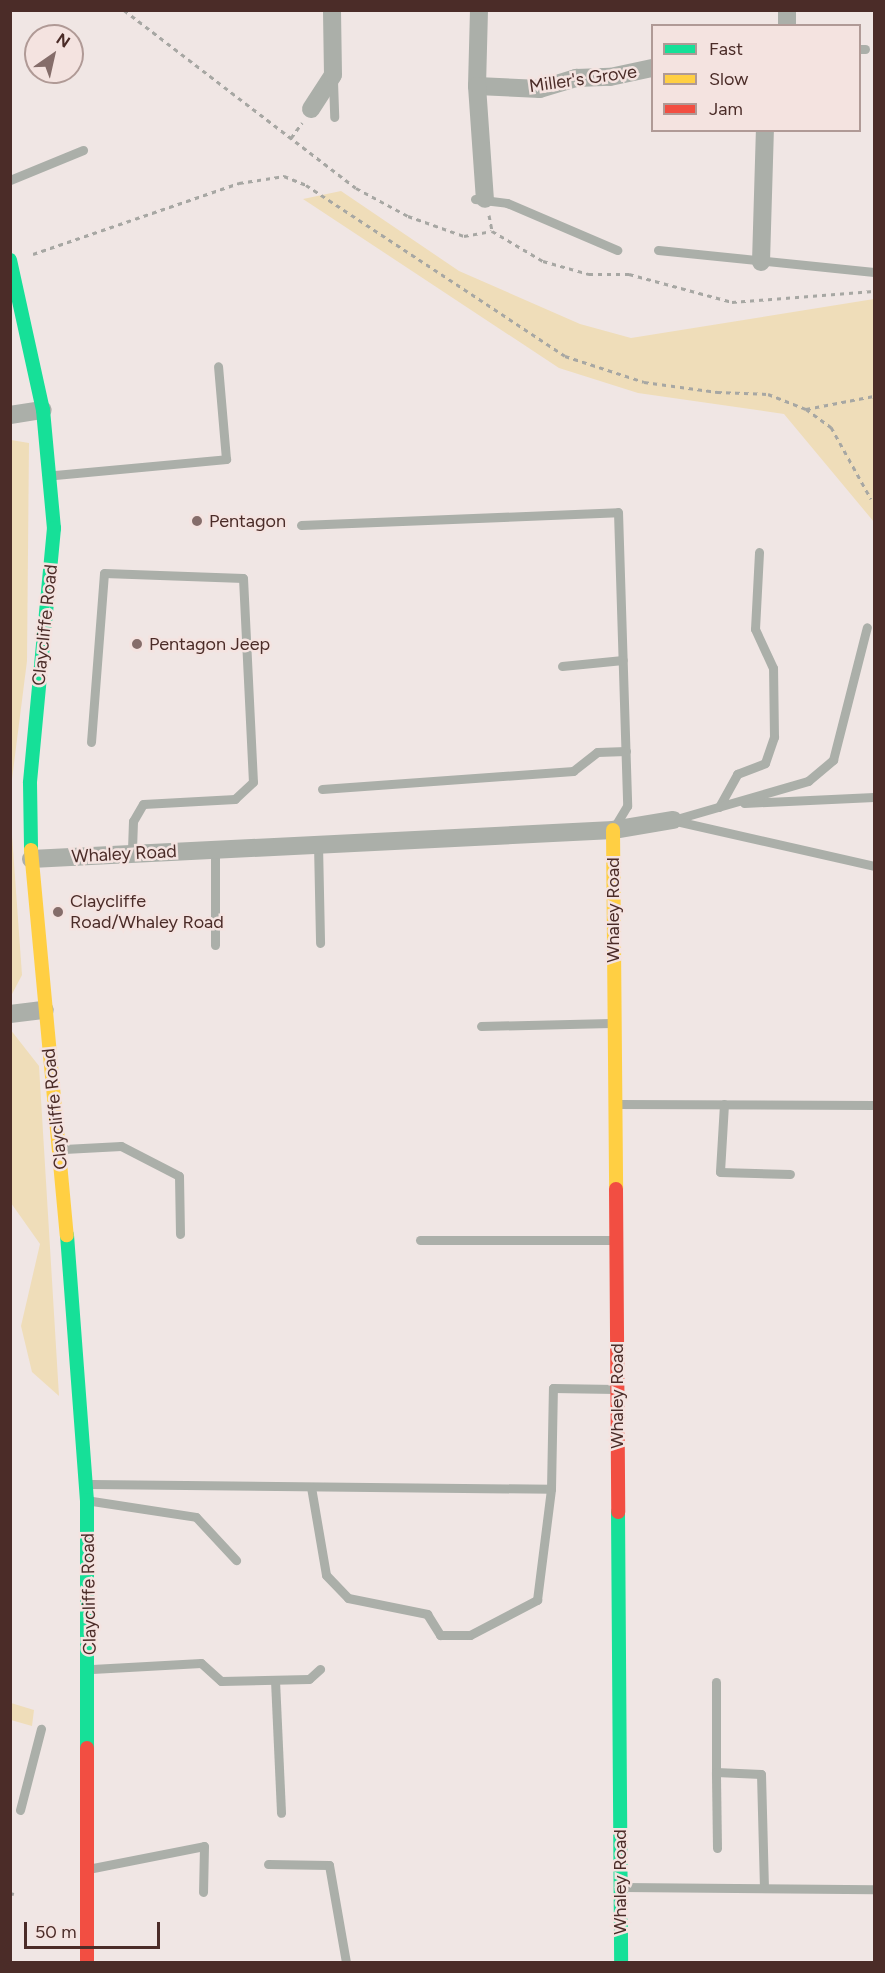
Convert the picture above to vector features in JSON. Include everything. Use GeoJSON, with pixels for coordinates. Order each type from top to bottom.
{"type":"FeatureCollection","features":[{"type":"Feature","properties":{"kind":"main road","name":"Claycliffe Road"},"geometry":{"type":"LineString","coordinates":[[10,261],[43,410],[54,528],[30,783],[31,859],[87,1500],[90,1669],[87,1962]]}},
{"type":"Feature","properties":{"kind":"main road","name":"Whaley Road"},"geometry":{"type":"LineString","coordinates":[[613,830],[621,1962]]}},
{"type":"Feature","properties":{"kind":"street"},"geometry":{"type":"LineString","coordinates":[[311,109],[333,75],[332,10]]}},
{"type":"Feature","properties":{"kind":"street"},"geometry":{"type":"LineString","coordinates":[[479,10],[477,86],[480,199]]}},
{"type":"Feature","properties":{"kind":"street","name":"Miller's Grove"},"geometry":{"type":"LineString","coordinates":[[477,86],[540,88],[576,78],[610,77],[651,68]]}},
{"type":"Feature","properties":{"kind":"street"},"geometry":{"type":"LineString","coordinates":[[761,262],[765,132]]}},
{"type":"Feature","properties":{"kind":"street"},"geometry":{"type":"LineString","coordinates":[[10,415],[43,410]]}},
{"type":"Feature","properties":{"kind":"street","name":"Whaley Road"},"geometry":{"type":"LineString","coordinates":[[31,859],[613,830],[673,820]]}},
{"type":"Feature","properties":{"kind":"street"},"geometry":{"type":"LineString","coordinates":[[10,1014],[45,1010]]}},
{"type":"Feature","properties":{"kind":"lane"},"geometry":{"type":"LineString","coordinates":[[333,75],[334,117]]}},
{"type":"Feature","properties":{"kind":"lane"},"geometry":{"type":"LineString","coordinates":[[10,180],[83,150]]}},
{"type":"Feature","properties":{"kind":"lane"},"geometry":{"type":"LineString","coordinates":[[480,199],[507,203],[617,250]]}},
{"type":"Feature","properties":{"kind":"lane"},"geometry":{"type":"LineString","coordinates":[[658,250],[874,272]]}},
{"type":"Feature","properties":{"kind":"lane"},"geometry":{"type":"LineString","coordinates":[[49,475],[226,459],[218,366]]}},
{"type":"Feature","properties":{"kind":"lane"},"geometry":{"type":"LineString","coordinates":[[301,525],[618,512],[627,806],[613,830]]}},
{"type":"Feature","properties":{"kind":"lane"},"geometry":{"type":"LineString","coordinates":[[719,807],[736,774],[765,764],[774,737],[773,668],[755,629],[759,552]]}},
{"type":"Feature","properties":{"kind":"lane"},"geometry":{"type":"LineString","coordinates":[[91,742],[104,573],[243,578],[253,782],[235,799],[143,804],[133,821],[132,854]]}},
{"type":"Feature","properties":{"kind":"lane"},"geometry":{"type":"LineString","coordinates":[[673,820],[808,781],[833,760],[867,627]]}},
{"type":"Feature","properties":{"kind":"lane"},"geometry":{"type":"LineString","coordinates":[[562,666],[623,660]]}},
{"type":"Feature","properties":{"kind":"lane"},"geometry":{"type":"LineString","coordinates":[[322,789],[573,771],[597,753],[626,751]]}},
{"type":"Feature","properties":{"kind":"lane"},"geometry":{"type":"LineString","coordinates":[[733,803],[874,797]]}},
{"type":"Feature","properties":{"kind":"lane"},"geometry":{"type":"LineString","coordinates":[[673,820],[874,866]]}},
{"type":"Feature","properties":{"kind":"lane"},"geometry":{"type":"LineString","coordinates":[[318,844],[320,943]]}},
{"type":"Feature","properties":{"kind":"lane"},"geometry":{"type":"LineString","coordinates":[[215,849],[215,945]]}},
{"type":"Feature","properties":{"kind":"lane"},"geometry":{"type":"LineString","coordinates":[[481,1026],[614,1023]]}},
{"type":"Feature","properties":{"kind":"lane"},"geometry":{"type":"LineString","coordinates":[[614,1104],[874,1105]]}},
{"type":"Feature","properties":{"kind":"lane"},"geometry":{"type":"LineString","coordinates":[[724,1104],[720,1172],[790,1174]]}},
{"type":"Feature","properties":{"kind":"lane"},"geometry":{"type":"LineString","coordinates":[[58,1149],[122,1146],[179,1176],[180,1234]]}},
{"type":"Feature","properties":{"kind":"lane"},"geometry":{"type":"LineString","coordinates":[[420,1240],[615,1240]]}},
{"type":"Feature","properties":{"kind":"lane"},"geometry":{"type":"LineString","coordinates":[[311,1486],[326,1575],[348,1598],[427,1614],[440,1635],[470,1635],[537,1600],[551,1489],[553,1388],[617,1389]]}},
{"type":"Feature","properties":{"kind":"lane"},"geometry":{"type":"LineString","coordinates":[[86,1484],[551,1489]]}},
{"type":"Feature","properties":{"kind":"lane"},"geometry":{"type":"LineString","coordinates":[[87,1500],[196,1517],[236,1560]]}},
{"type":"Feature","properties":{"kind":"lane"},"geometry":{"type":"LineString","coordinates":[[90,1669],[201,1663],[221,1680],[309,1679],[320,1669]]}},
{"type":"Feature","properties":{"kind":"lane"},"geometry":{"type":"LineString","coordinates":[[275,1680],[280,1813]]}},
{"type":"Feature","properties":{"kind":"lane"},"geometry":{"type":"LineString","coordinates":[[716,1682],[717,1848]]}},
{"type":"Feature","properties":{"kind":"lane"},"geometry":{"type":"LineString","coordinates":[[20,1810],[41,1729]]}},
{"type":"Feature","properties":{"kind":"lane"},"geometry":{"type":"LineString","coordinates":[[716,1772],[761,1774],[764,1888]]}},
{"type":"Feature","properties":{"kind":"lane"},"geometry":{"type":"LineString","coordinates":[[88,1869],[204,1846],[203,1892]]}},
{"type":"Feature","properties":{"kind":"lane"},"geometry":{"type":"LineString","coordinates":[[268,1864],[329,1864],[346,1962]]}},
{"type":"Feature","properties":{"kind":"lane"},"geometry":{"type":"LineString","coordinates":[[620,1887],[874,1889]]}},
{"type":"Feature","properties":{"kind":"path"},"geometry":{"type":"LineString","coordinates":[[10,261],[239,183],[284,176],[306,185],[565,356],[644,382],[717,392],[768,394],[806,409],[831,427],[872,500]]}},
{"type":"Feature","properties":{"kind":"path"},"geometry":{"type":"LineString","coordinates":[[806,409],[874,396]]}},
{"type":"Feature","properties":{"kind":"shaded area"},"geometry":{"type":"Polygon","coordinates":[[[341,191],[459,271],[580,324],[631,338],[874,299],[874,522],[784,414],[638,393],[559,368],[303,199],[341,191]]]}},
{"type":"Feature","properties":{"kind":"shaded area"},"geometry":{"type":"Polygon","coordinates":[[[11,440],[29,443],[27,661],[11,787],[11,440]]]}},
{"type":"Feature","properties":{"kind":"shaded area"},"geometry":{"type":"Polygon","coordinates":[[[11,821],[22,975],[10,996],[11,821]]]}},
{"type":"Feature","properties":{"kind":"shaded area"},"geometry":{"type":"Polygon","coordinates":[[[10,1029],[39,1066],[59,1396],[32,1372],[21,1326],[40,1244],[11,1203],[10,1029]]]}},
{"type":"Feature","properties":{"kind":"shaded area"},"geometry":{"type":"Polygon","coordinates":[[[11,1703],[34,1710],[32,1726],[11,1720],[11,1703]]]}},
{"type":"Feature","properties":{"kind":"traffic: fast"},"geometry":{"type":"LineString","coordinates":[[10,260],[43,410],[54,528],[30,783],[31,850]]}},
{"type":"Feature","properties":{"kind":"traffic: fast"},"geometry":{"type":"LineString","coordinates":[[67,1235],[87,1500],[87,1748]]}},
{"type":"Feature","properties":{"kind":"traffic: fast"},"geometry":{"type":"LineString","coordinates":[[618,1512],[621,1962]]}},
{"type":"Feature","properties":{"kind":"traffic: slow"},"geometry":{"type":"LineString","coordinates":[[613,830],[616,1189]]}},
{"type":"Feature","properties":{"kind":"traffic: slow"},"geometry":{"type":"LineString","coordinates":[[31,850],[67,1235]]}},
{"type":"Feature","properties":{"kind":"traffic: jam"},"geometry":{"type":"LineString","coordinates":[[616,1189],[618,1512]]}},
{"type":"Feature","properties":{"kind":"traffic: jam"},"geometry":{"type":"LineString","coordinates":[[87,1748],[87,1962]]}},
{"type":"Feature","properties":{"kind":"place","name":"Pentagon"},"geometry":{"type":"Point","coordinates":[197,521]}},
{"type":"Feature","properties":{"kind":"place","name":"Pentagon Jeep"},"geometry":{"type":"Point","coordinates":[137,644]}},
{"type":"Feature","properties":{"kind":"place","name":"Claycliffe Road/Whaley Road"},"geometry":{"type":"Point","coordinates":[58,912]}}]}
